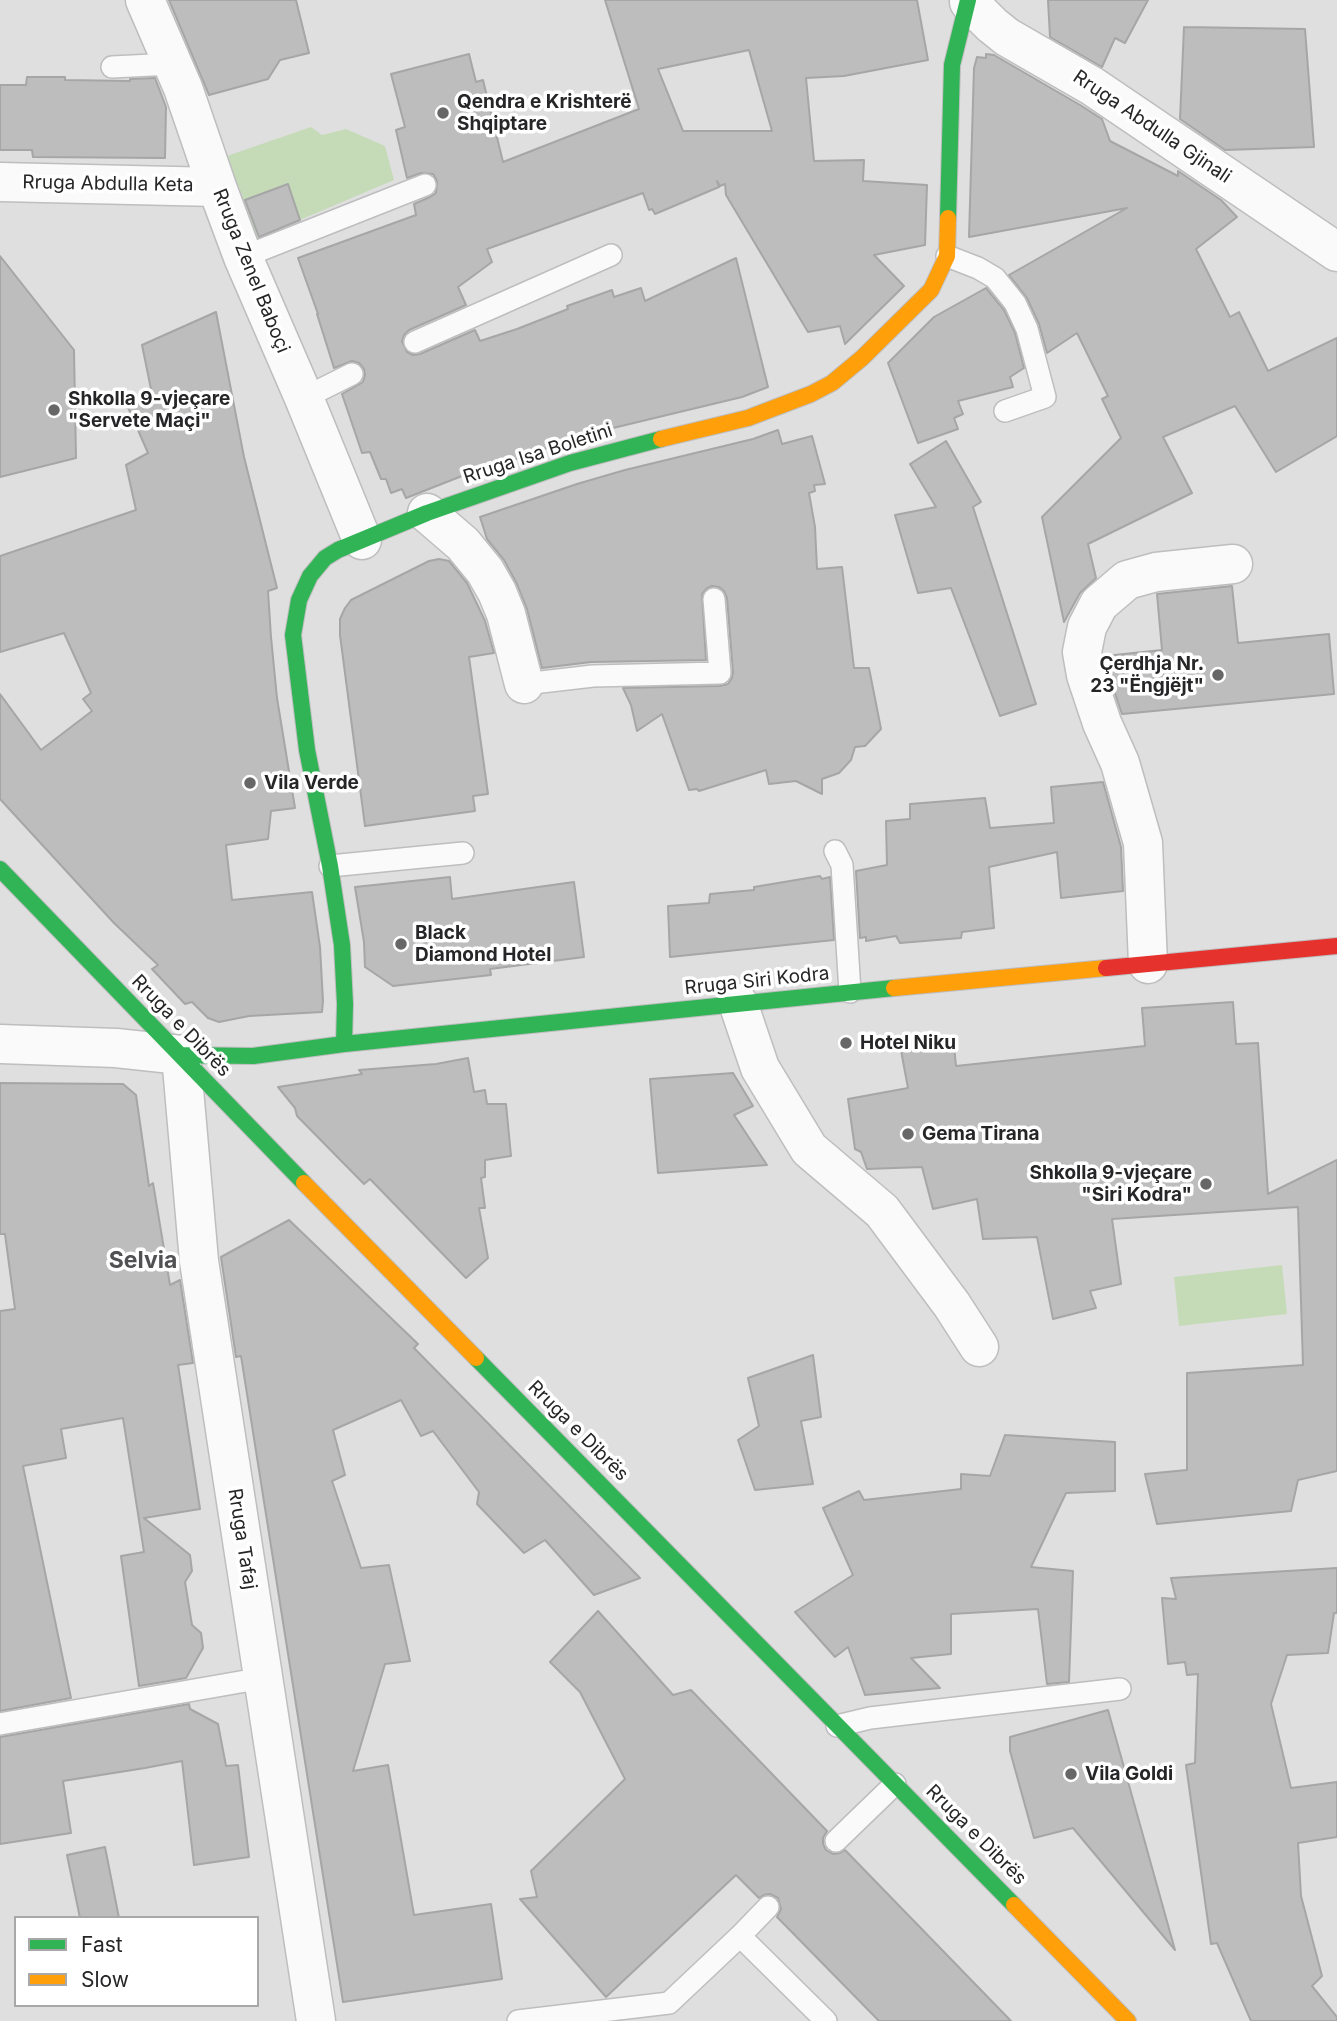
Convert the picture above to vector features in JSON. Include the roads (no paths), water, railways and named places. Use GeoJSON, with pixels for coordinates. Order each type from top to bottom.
{"type":"FeatureCollection","features":[{"type":"Feature","properties":{"kind":"street","name":"Rruga Zenel Baboçi"},"geometry":{"type":"LineString","coordinates":[[145,0],[183,88],[243,257],[362,540]]}},
{"type":"Feature","properties":{"kind":"street","name":"Rruga Abdulla Gjinali"},"geometry":{"type":"LineString","coordinates":[[968,1],[1007,37],[1109,97],[1337,252]]}},
{"type":"Feature","properties":{"kind":"street","name":"Rruga Isa Boletini"},"geometry":{"type":"LineString","coordinates":[[344,1044],[342,945],[330,866],[307,750],[293,635],[299,600],[310,576],[325,558],[338,550],[427,513],[570,463],[748,418],[811,394],[842,375],[931,290],[947,256],[952,65],[968,1]]}},
{"type":"Feature","properties":{"kind":"street","name":"Rruga Abdulla Keta"},"geometry":{"type":"LineString","coordinates":[[0,182],[217,187]]}},
{"type":"Feature","properties":{"kind":"street"},"geometry":{"type":"LineString","coordinates":[[427,513],[463,544],[485,571],[497,592],[506,614],[524,684]]}},
{"type":"Feature","properties":{"kind":"street"},"geometry":{"type":"LineString","coordinates":[[1148,964],[1143,843],[1120,763],[1102,723],[1086,675],[1082,652],[1087,626],[1099,604],[1127,579],[1156,572],[1233,564]]}},
{"type":"Feature","properties":{"kind":"street","name":"Rruga e Dibrës"},"geometry":{"type":"LineString","coordinates":[[0,869],[837,1727],[1128,2021]]}},
{"type":"Feature","properties":{"kind":"street","name":"Rruga Siri Kodra"},"geometry":{"type":"LineString","coordinates":[[181,1055],[253,1056],[738,1003],[1337,946]]}},
{"type":"Feature","properties":{"kind":"street"},"geometry":{"type":"LineString","coordinates":[[738,1003],[760,1068],[809,1149],[881,1211],[953,1306],[979,1348]]}},
{"type":"Feature","properties":{"kind":"street"},"geometry":{"type":"LineString","coordinates":[[0,1044],[116,1048],[181,1055]]}},
{"type":"Feature","properties":{"kind":"street","name":"Rruga Tafaj"},"geometry":{"type":"LineString","coordinates":[[181,1055],[200,1261],[316,2021]]}},
{"type":"Feature","properties":{"kind":"lane"},"geometry":{"type":"LineString","coordinates":[[113,67],[173,64]]}},
{"type":"Feature","properties":{"kind":"lane"},"geometry":{"type":"LineString","coordinates":[[243,257],[425,186]]}},
{"type":"Feature","properties":{"kind":"lane"},"geometry":{"type":"LineString","coordinates":[[415,342],[611,255]]}},
{"type":"Feature","properties":{"kind":"lane"},"geometry":{"type":"LineString","coordinates":[[947,256],[995,278],[1015,303],[1030,338],[1045,397],[1005,411]]}},
{"type":"Feature","properties":{"kind":"lane"},"geometry":{"type":"LineString","coordinates":[[304,398],[352,374]]}},
{"type":"Feature","properties":{"kind":"lane"},"geometry":{"type":"LineString","coordinates":[[524,684],[593,676],[720,673],[714,599]]}},
{"type":"Feature","properties":{"kind":"lane"},"geometry":{"type":"LineString","coordinates":[[835,850],[842,865],[850,992]]}},
{"type":"Feature","properties":{"kind":"lane"},"geometry":{"type":"LineString","coordinates":[[330,866],[463,853]]}},
{"type":"Feature","properties":{"kind":"lane"},"geometry":{"type":"LineString","coordinates":[[0,1724],[263,1678]]}},
{"type":"Feature","properties":{"kind":"lane"},"geometry":{"type":"LineString","coordinates":[[837,1727],[870,1718],[1120,1689]]}},
{"type":"Feature","properties":{"kind":"lane"},"geometry":{"type":"LineString","coordinates":[[836,1841],[895,1784]]}},
{"type":"Feature","properties":{"kind":"lane"},"geometry":{"type":"LineString","coordinates":[[519,2021],[669,2003],[768,1907]]}},
{"type":"Feature","properties":{"kind":"lane"},"geometry":{"type":"LineString","coordinates":[[740,1936],[826,2021]]}},
{"type":"Feature","properties":{"kind":"place","name":"Qendra e Krishterë Shqiptare"},"geometry":{"type":"Point","coordinates":[443,113]}},
{"type":"Feature","properties":{"kind":"place","name":"Shkolla 9-vjeçare \"Servete Maçi\""},"geometry":{"type":"Point","coordinates":[54,410]}},
{"type":"Feature","properties":{"kind":"place","name":"Çerdhja Nr. 23 \"Ëngjëjt\""},"geometry":{"type":"Point","coordinates":[1218,675]}},
{"type":"Feature","properties":{"kind":"place","name":"Vila Verde"},"geometry":{"type":"Point","coordinates":[250,783]}},
{"type":"Feature","properties":{"kind":"place","name":"Black Diamond Hotel"},"geometry":{"type":"Point","coordinates":[401,944]}},
{"type":"Feature","properties":{"kind":"place","name":"Hotel Niku"},"geometry":{"type":"Point","coordinates":[846,1043]}},
{"type":"Feature","properties":{"kind":"place","name":"Gema Tirana"},"geometry":{"type":"Point","coordinates":[908,1134]}},
{"type":"Feature","properties":{"kind":"place","name":"Shkolla 9-vjeçare \"Siri Kodra\""},"geometry":{"type":"Point","coordinates":[1206,1184]}},
{"type":"Feature","properties":{"kind":"place","name":"Vila Goldi"},"geometry":{"type":"Point","coordinates":[1071,1774]}},
{"type":"Feature","properties":{"kind":"district","name":"Selvia"},"geometry":{"type":"Point","coordinates":[143,1261]}}]}
